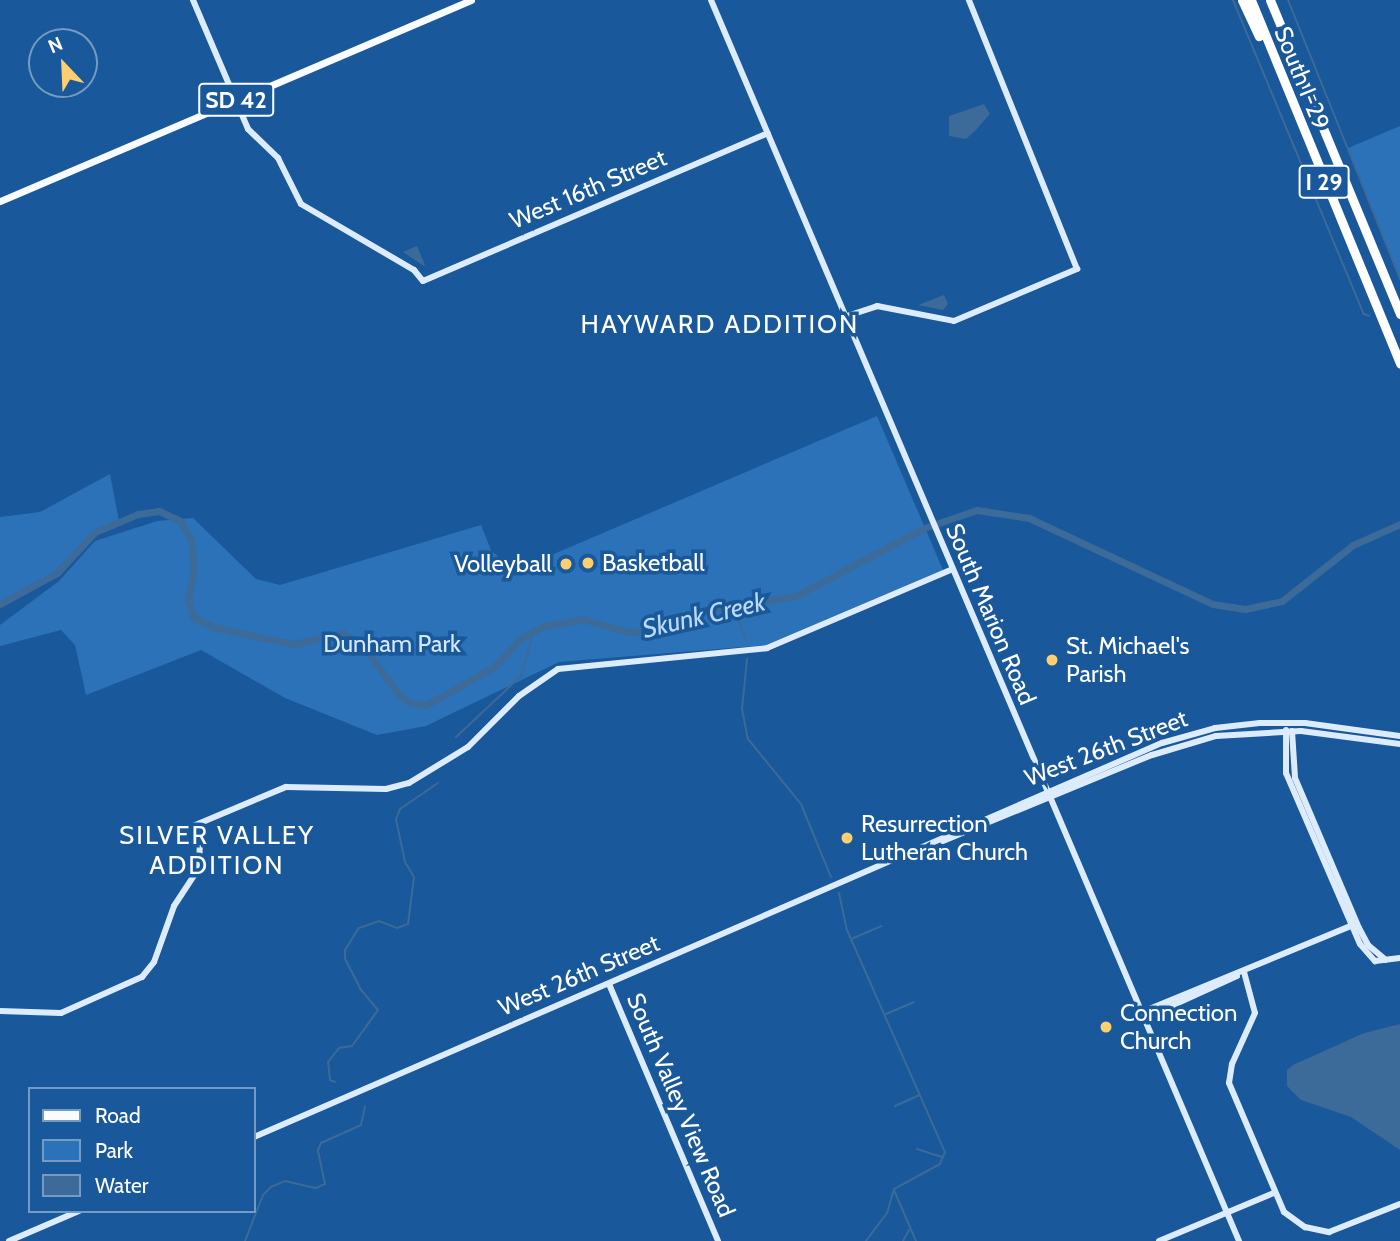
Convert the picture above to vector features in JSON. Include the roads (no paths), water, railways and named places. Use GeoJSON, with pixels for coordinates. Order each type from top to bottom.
{"type":"FeatureCollection","features":[{"type":"Feature","properties":{"kind":"highway"},"geometry":{"type":"LineString","coordinates":[[1242,0],[1288,97]]}},
{"type":"Feature","properties":{"kind":"highway","name":"South I-29"},"geometry":{"type":"LineString","coordinates":[[1251,0],[1288,97],[1400,363]]}},
{"type":"Feature","properties":{"kind":"highway","name":"South I-29"},"geometry":{"type":"LineString","coordinates":[[1270,0],[1400,314]]}},
{"type":"Feature","properties":{"kind":"highway"},"geometry":{"type":"LineString","coordinates":[[1277,0],[1308,96]]}},
{"type":"Feature","properties":{"kind":"main road","name":"SD 42"},"geometry":{"type":"LineString","coordinates":[[0,201],[471,0]]}},
{"type":"Feature","properties":{"kind":"street"},"geometry":{"type":"LineString","coordinates":[[193,0],[236,100]]}},
{"type":"Feature","properties":{"kind":"street","name":"South Marion Road"},"geometry":{"type":"LineString","coordinates":[[711,0],[951,570],[1239,1241]]}},
{"type":"Feature","properties":{"kind":"street"},"geometry":{"type":"LineString","coordinates":[[845,317],[877,306],[954,321],[1077,269],[970,0]]}},
{"type":"Feature","properties":{"kind":"street","name":"West 16th Street"},"geometry":{"type":"LineString","coordinates":[[236,100],[253,137],[278,158],[301,204],[414,270],[423,281],[768,133]]}},
{"type":"Feature","properties":{"kind":"street"},"geometry":{"type":"LineString","coordinates":[[0,1011],[51,1016],[142,977],[154,962],[174,906],[198,872],[201,855],[193,826],[286,787],[386,789],[409,783],[468,747],[519,696],[558,670],[768,648],[951,570]]}},
{"type":"Feature","properties":{"kind":"street"},"geometry":{"type":"LineString","coordinates":[[1291,722],[1288,731],[1293,771],[1369,957],[1389,962],[1400,958]]}},
{"type":"Feature","properties":{"kind":"street","name":"West 26th Street"},"geometry":{"type":"LineString","coordinates":[[256,1136],[1048,795],[1162,743],[1224,727],[1291,722],[1400,736]]}},
{"type":"Feature","properties":{"kind":"street"},"geometry":{"type":"LineString","coordinates":[[1165,751],[1173,743],[1224,727]]}},
{"type":"Feature","properties":{"kind":"street","name":"West 26th Street"},"geometry":{"type":"LineString","coordinates":[[1048,795],[1165,751],[1230,734],[1288,731],[1400,744]]}},
{"type":"Feature","properties":{"kind":"street"},"geometry":{"type":"LineString","coordinates":[[1105,775],[1162,743]]}},
{"type":"Feature","properties":{"kind":"street"},"geometry":{"type":"LineString","coordinates":[[1143,1015],[1356,925]]}},
{"type":"Feature","properties":{"kind":"street"},"geometry":{"type":"LineString","coordinates":[[1244,972],[1255,1013],[1232,1064],[1229,1083],[1274,1193],[1293,1221],[1317,1231],[1341,1229],[1400,1204]]}},
{"type":"Feature","properties":{"kind":"street","name":"South Valley View Road"},"geometry":{"type":"LineString","coordinates":[[609,984],[718,1241]]}},
{"type":"Feature","properties":{"kind":"street"},"geometry":{"type":"LineString","coordinates":[[1159,1241],[1274,1193]]}},
{"type":"Feature","properties":{"kind":"street"},"geometry":{"type":"LineString","coordinates":[[9,1241],[74,1213]]}},
{"type":"Feature","properties":{"kind":"water"},"geometry":{"type":"Polygon","coordinates":[[[984,104],[990,114],[975,131],[966,139],[949,136],[949,116],[984,104]]]}},
{"type":"Feature","properties":{"kind":"water"},"geometry":{"type":"Polygon","coordinates":[[[417,246],[425,265],[424,266],[403,252],[417,246]]]}},
{"type":"Feature","properties":{"kind":"water"},"geometry":{"type":"Polygon","coordinates":[[[944,295],[948,304],[943,310],[918,305],[944,295]]]}},
{"type":"Feature","properties":{"kind":"water"},"geometry":{"type":"Polygon","coordinates":[[[1400,1024],[1400,1150],[1351,1117],[1301,1100],[1287,1086],[1287,1070],[1293,1065],[1364,1033],[1400,1024]]]}},
{"type":"Feature","properties":{"kind":"waterway"},"geometry":{"type":"LineString","coordinates":[[1233,0],[1364,314],[1369,316]]}},
{"type":"Feature","properties":{"kind":"waterway"},"geometry":{"type":"LineString","coordinates":[[1288,0],[1400,279]]}},
{"type":"Feature","properties":{"kind":"waterway","name":"Skunk Creek"},"geometry":{"type":"LineString","coordinates":[[0,604],[57,573],[95,532],[138,514],[159,511],[180,521],[191,539],[194,567],[188,600],[194,618],[213,627],[293,644],[343,633],[365,649],[400,696],[410,703],[426,705],[494,667],[521,638],[545,626],[583,619],[629,632],[655,632],[700,611],[796,596],[924,528],[977,510],[1029,518],[1213,604],[1245,609],[1282,601],[1353,545],[1400,524]]}},
{"type":"Feature","properties":{"kind":"waterway"},"geometry":{"type":"LineString","coordinates":[[734,606],[746,641]]}},
{"type":"Feature","properties":{"kind":"waterway"},"geometry":{"type":"LineString","coordinates":[[456,737],[521,676],[534,631]]}},
{"type":"Feature","properties":{"kind":"waterway"},"geometry":{"type":"LineString","coordinates":[[747,659],[742,709],[748,739],[801,804],[831,877]]}},
{"type":"Feature","properties":{"kind":"waterway"},"geometry":{"type":"LineString","coordinates":[[335,1082],[330,1080],[328,1062],[339,1048],[352,1046],[378,1010],[361,990],[345,958],[345,950],[359,928],[379,921],[397,928],[408,924],[414,877],[405,862],[396,819],[400,809],[438,783]]}},
{"type":"Feature","properties":{"kind":"waterway"},"geometry":{"type":"LineString","coordinates":[[839,893],[847,930],[945,1152],[940,1164],[894,1189],[887,1213],[866,1241]]}},
{"type":"Feature","properties":{"kind":"waterway"},"geometry":{"type":"LineString","coordinates":[[851,939],[881,926]]}},
{"type":"Feature","properties":{"kind":"waterway"},"geometry":{"type":"LineString","coordinates":[[886,1014],[914,1002]]}},
{"type":"Feature","properties":{"kind":"waterway"},"geometry":{"type":"LineString","coordinates":[[895,1106],[920,1095]]}},
{"type":"Feature","properties":{"kind":"waterway"},"geometry":{"type":"LineString","coordinates":[[256,1213],[263,1195],[271,1187],[285,1181],[316,1188],[325,1184],[318,1150],[321,1143],[361,1125],[365,1106]]}},
{"type":"Feature","properties":{"kind":"waterway"},"geometry":{"type":"LineString","coordinates":[[917,1149],[942,1157]]}},
{"type":"Feature","properties":{"kind":"waterway"},"geometry":{"type":"LineString","coordinates":[[894,1190],[916,1241]]}},
{"type":"Feature","properties":{"kind":"waterway"},"geometry":{"type":"LineString","coordinates":[[245,1241],[256,1213]]}},
{"type":"Feature","properties":{"kind":"waterway"},"geometry":{"type":"LineString","coordinates":[[903,1241],[909,1230]]}},
{"type":"Feature","properties":{"kind":"place","name":"Basketball"},"geometry":{"type":"Point","coordinates":[588,563]}},
{"type":"Feature","properties":{"kind":"place","name":"Volleyball"},"geometry":{"type":"Point","coordinates":[566,564]}},
{"type":"Feature","properties":{"kind":"place","name":"St. Michael's Parish"},"geometry":{"type":"Point","coordinates":[1052,660]}},
{"type":"Feature","properties":{"kind":"place","name":"Resurrection Lutheran Church"},"geometry":{"type":"Point","coordinates":[847,838]}},
{"type":"Feature","properties":{"kind":"place","name":"Connection Church"},"geometry":{"type":"Point","coordinates":[1106,1027]}},
{"type":"Feature","properties":{"kind":"district","name":"HAYWARD ADDITION"},"geometry":{"type":"Point","coordinates":[720,325]}},
{"type":"Feature","properties":{"kind":"district","name":"SILVER VALLEY ADDITION"},"geometry":{"type":"Point","coordinates":[217,851]}},
{"type":"Feature","properties":{"kind":"park label","name":"Dunham Park"},"geometry":{"type":"Point","coordinates":[392,644]}}]}
